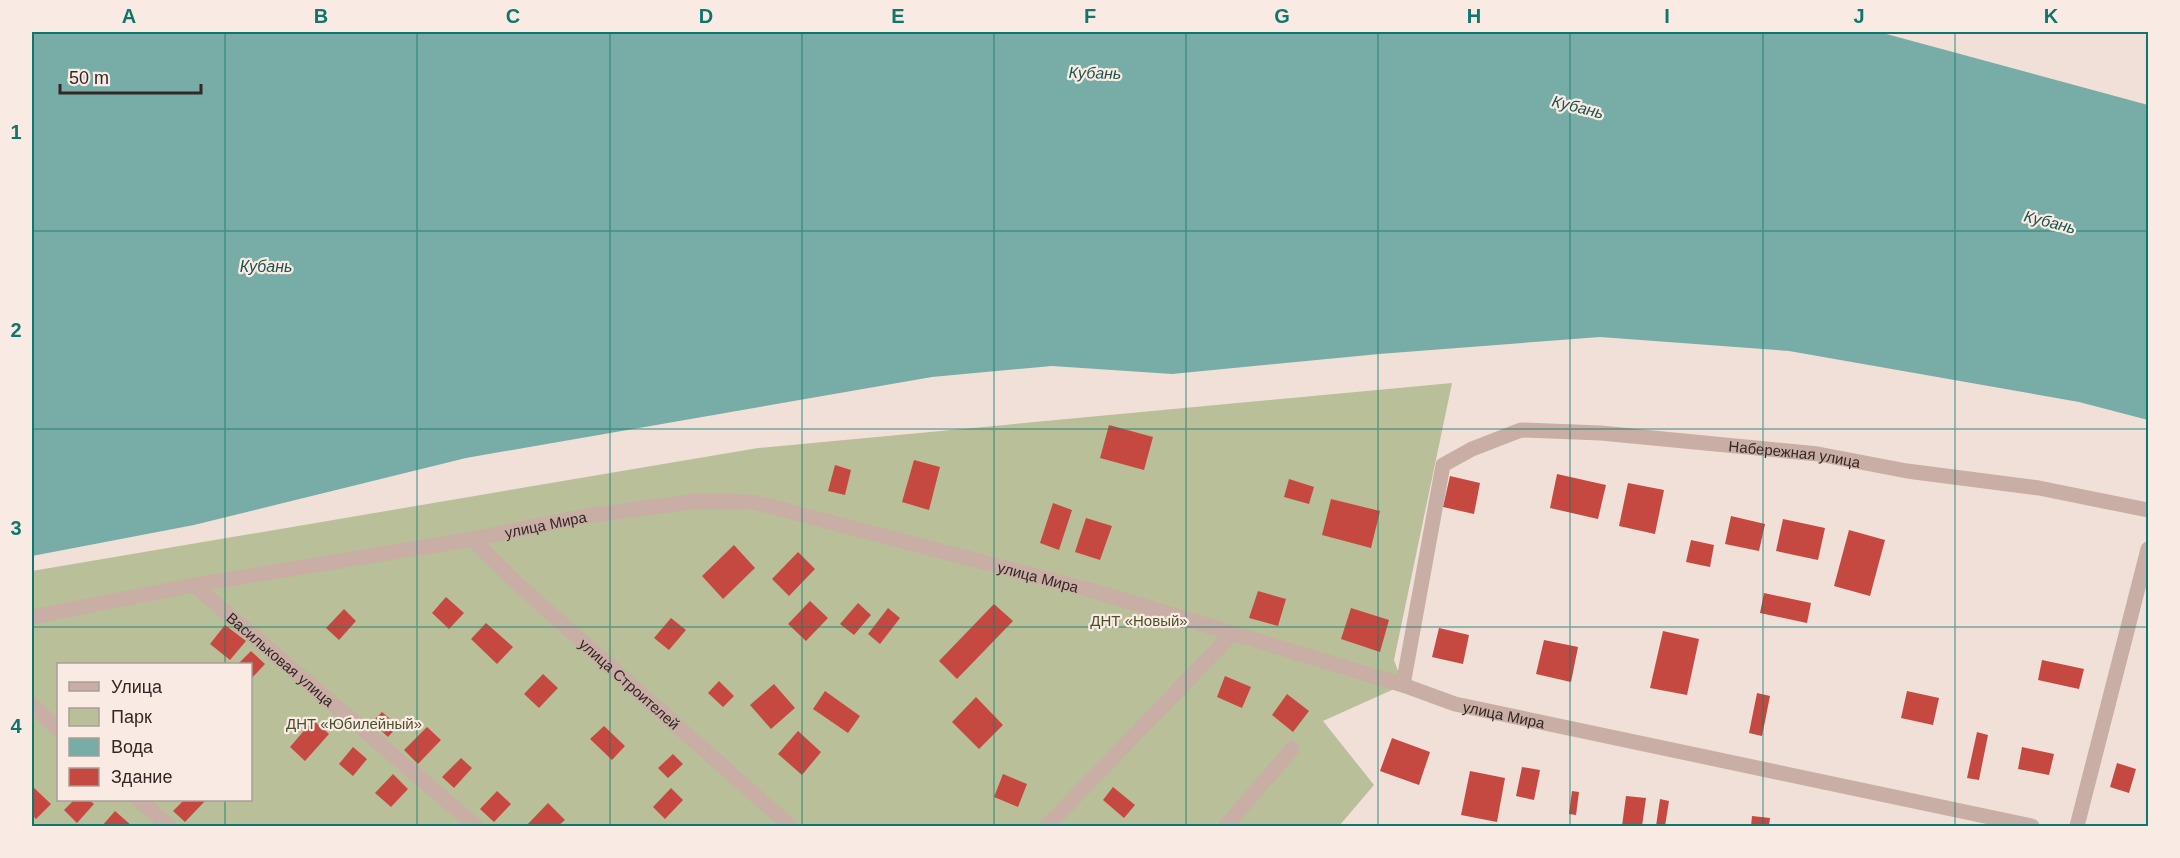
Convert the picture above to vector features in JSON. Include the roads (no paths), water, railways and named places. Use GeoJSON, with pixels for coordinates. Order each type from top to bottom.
{"type":"FeatureCollection","features":[{"type":"Feature","properties":{"kind":"street","name":"Набережная улица"},"geometry":{"type":"LineString","coordinates":[[1403,685],[1443,465],[1472,449],[1521,430],[1601,433],[1818,454],[1907,471],[2039,488],[2148,510]]}},
{"type":"Feature","properties":{"kind":"street","name":"улица Мира"},"geometry":{"type":"LineString","coordinates":[[32,617],[194,585],[471,539],[586,516],[697,501],[753,502],[1097,592],[1403,685],[1455,704],[2032,826]]}},
{"type":"Feature","properties":{"kind":"street","name":"улица Строителей"},"geometry":{"type":"LineString","coordinates":[[471,539],[521,587],[790,826]]}},
{"type":"Feature","properties":{"kind":"street"},"geometry":{"type":"LineString","coordinates":[[2077,826],[2148,549]]}},
{"type":"Feature","properties":{"kind":"street","name":"Васильковая улица"},"geometry":{"type":"LineString","coordinates":[[194,585],[476,826]]}},
{"type":"Feature","properties":{"kind":"street"},"geometry":{"type":"LineString","coordinates":[[1047,826],[1233,633]]}},
{"type":"Feature","properties":{"kind":"street"},"geometry":{"type":"LineString","coordinates":[[32,705],[57,728]]}},
{"type":"Feature","properties":{"kind":"street"},"geometry":{"type":"LineString","coordinates":[[1226,826],[1292,749]]}},
{"type":"Feature","properties":{"kind":"street"},"geometry":{"type":"LineString","coordinates":[[140,801],[169,826]]}},
{"type":"Feature","properties":{"kind":"water","name":"Кубань"},"geometry":{"type":"Polygon","coordinates":[[[32,32],[1879,32],[2148,105],[2148,420],[2079,402],[1789,351],[1600,337],[1379,354],[1172,374],[1052,366],[932,377],[466,458],[194,525],[32,556],[32,32]]]}},
{"type":"Feature","properties":{"kind":"park label","name":"ДНТ «Новый»"},"geometry":{"type":"Point","coordinates":[1139,620]}},
{"type":"Feature","properties":{"kind":"park label","name":"ДНТ «Юбилейный»"},"geometry":{"type":"Point","coordinates":[354,723]}}]}
